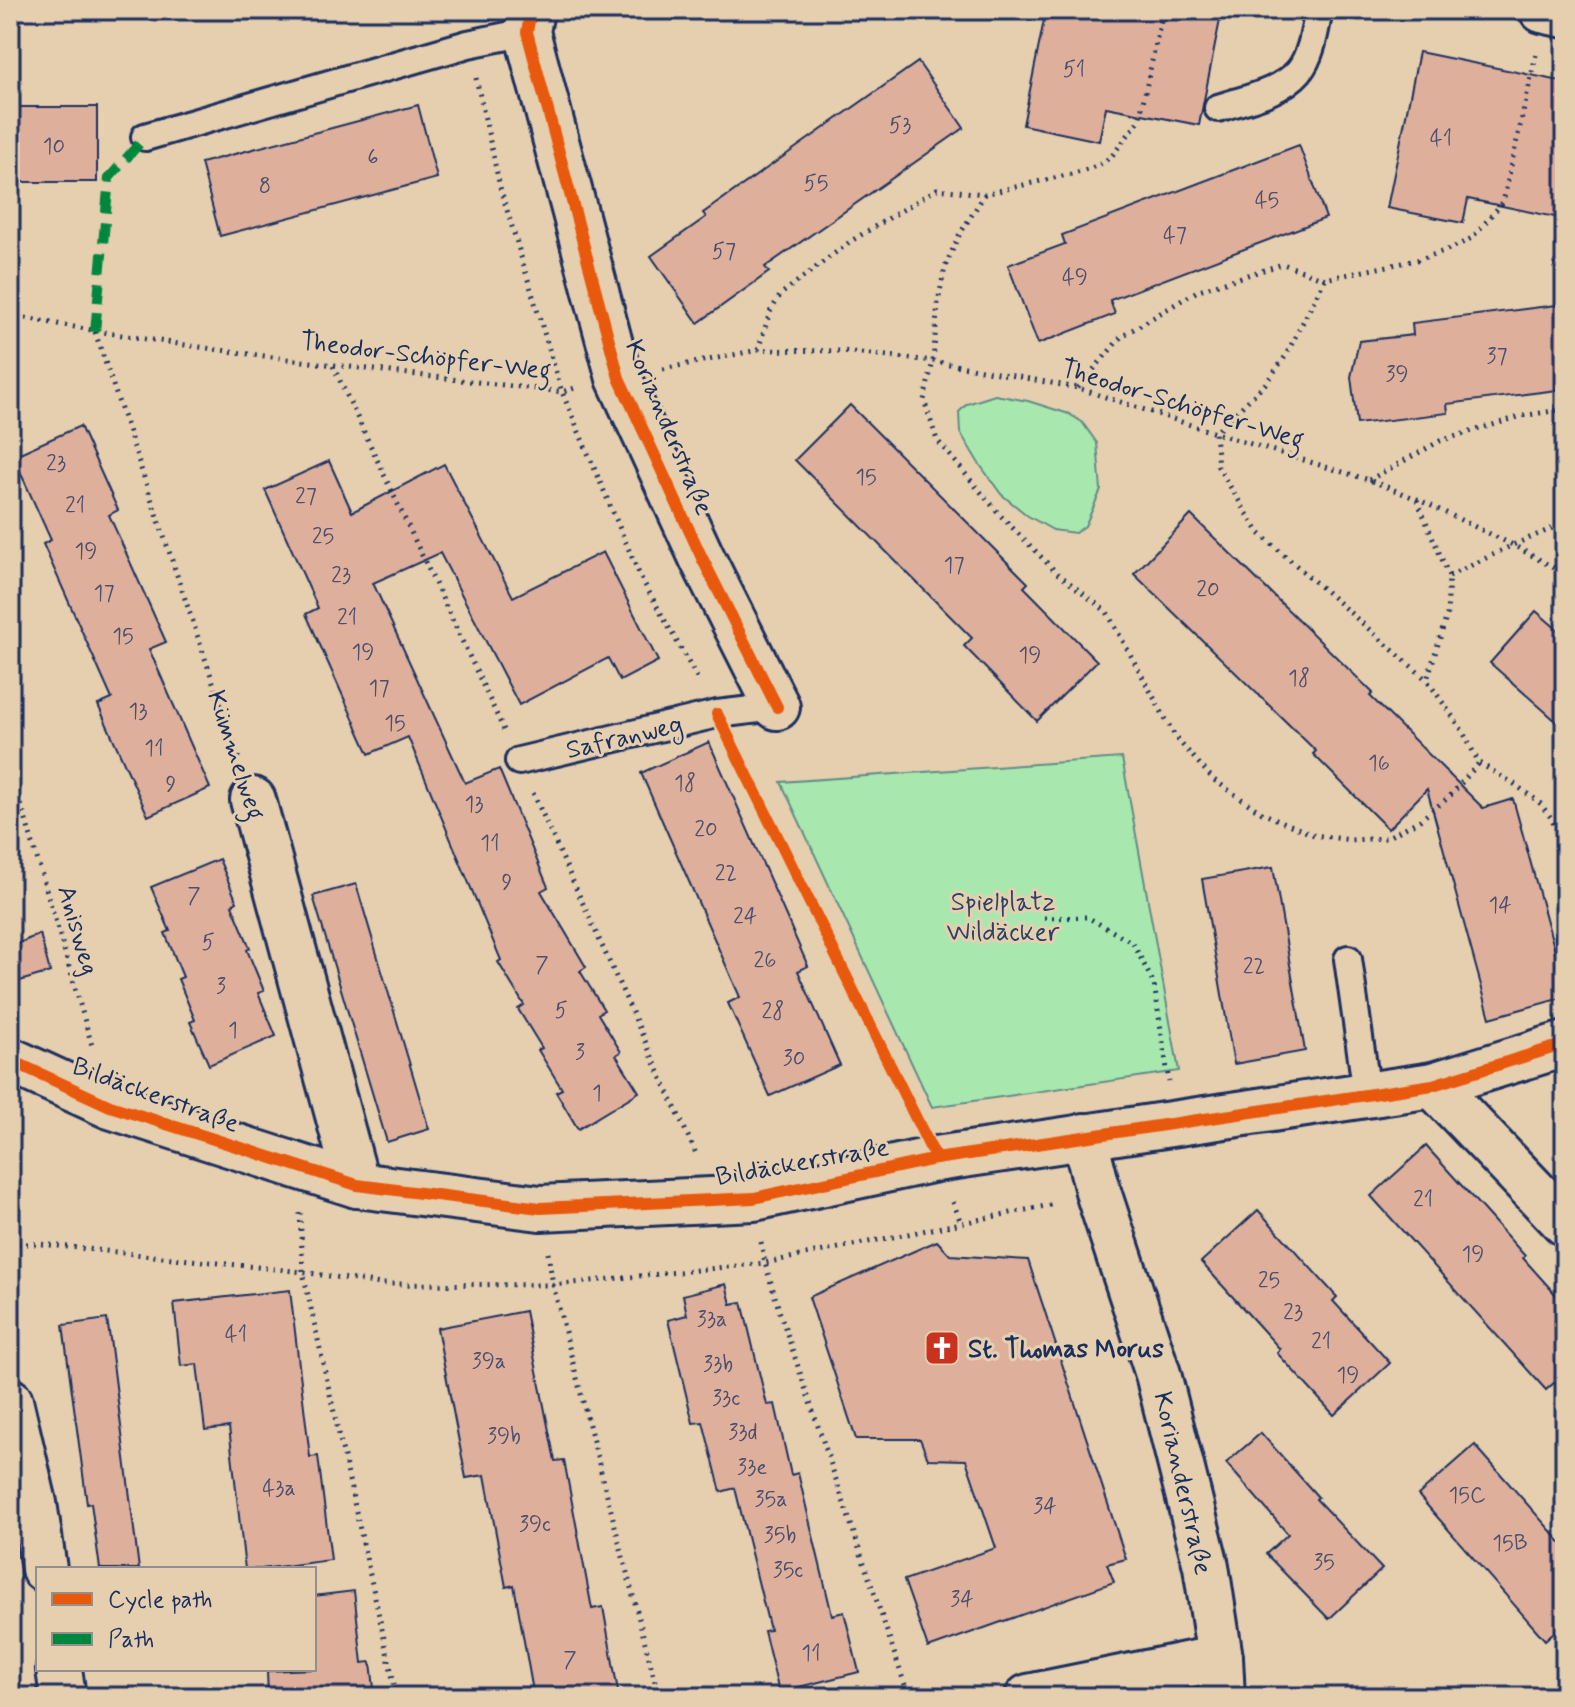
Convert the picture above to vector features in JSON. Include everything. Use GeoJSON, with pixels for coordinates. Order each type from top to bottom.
{"type":"FeatureCollection","features":[{"type":"Feature","properties":{"kind":"street"},"geometry":{"type":"LineString","coordinates":[[1544,10],[1565,15]]}},
{"type":"Feature","properties":{"kind":"street","name":"Korianderstraße"},"geometry":{"type":"LineString","coordinates":[[529,21],[619,378],[702,558],[777,707]]}},
{"type":"Feature","properties":{"kind":"street","name":"Kümmelweg"},"geometry":{"type":"LineString","coordinates":[[253,800],[357,1185]]}},
{"type":"Feature","properties":{"kind":"street","name":"Bildäckerstraße"},"geometry":{"type":"LineString","coordinates":[[10,1060],[110,1106],[357,1185],[540,1208],[754,1198],[936,1159],[1433,1085],[1565,1044]]}},
{"type":"Feature","properties":{"kind":"street"},"geometry":{"type":"LineString","coordinates":[[1433,1085],[1565,1223]]}},
{"type":"Feature","properties":{"kind":"street","name":"Korianderstraße"},"geometry":{"type":"LineString","coordinates":[[1084,1136],[1099,1195],[1158,1374],[1206,1566],[1221,1677]]}},
{"type":"Feature","properties":{"kind":"street"},"geometry":{"type":"LineString","coordinates":[[10,1401],[34,1503],[44,1567]]}},
{"type":"Feature","properties":{"kind":"street"},"geometry":{"type":"LineString","coordinates":[[59,1671],[63,1697]]}},
{"type":"Feature","properties":{"kind":"street"},"geometry":{"type":"LineString","coordinates":[[1028,1697],[1221,1677]]}},
{"type":"Feature","properties":{"kind":"lane"},"geometry":{"type":"LineString","coordinates":[[1218,108],[1283,85],[1300,70],[1311,47],[1319,10]]}},
{"type":"Feature","properties":{"kind":"lane","name":"Korianderstraße"},"geometry":{"type":"LineString","coordinates":[[145,137],[468,44],[529,21]]}},
{"type":"Feature","properties":{"kind":"lane","name":"Safranweg"},"geometry":{"type":"LineString","coordinates":[[519,761],[717,714],[777,707]]}},
{"type":"Feature","properties":{"kind":"lane"},"geometry":{"type":"LineString","coordinates":[[1348,959],[1367,1094]]}},
{"type":"Feature","properties":{"kind":"path"},"geometry":{"type":"LineString","coordinates":[[758,350],[770,312],[781,294],[851,241],[937,189],[985,194],[1071,174],[1097,166],[1111,157],[1139,121],[1163,10]]}},
{"type":"Feature","properties":{"kind":"path"},"geometry":{"type":"LineString","coordinates":[[1078,388],[1122,336],[1199,290],[1283,264],[1325,279],[1417,260],[1472,238],[1503,202],[1544,10]]}},
{"type":"Feature","properties":{"kind":"path"},"geometry":{"type":"LineString","coordinates":[[985,194],[958,237],[945,267],[938,302],[933,361],[924,400],[937,440],[1000,515],[1057,573],[1107,612],[1176,738],[1214,780],[1262,813],[1314,835],[1351,840],[1386,838],[1420,820],[1449,797],[1479,763]]}},
{"type":"Feature","properties":{"kind":"path"},"geometry":{"type":"LineString","coordinates":[[1325,279],[1285,357],[1265,384],[1215,433],[1218,467],[1259,533],[1427,680],[1462,730],[1479,763],[1539,802],[1552,819],[1565,860]]}},
{"type":"Feature","properties":{"kind":"path"},"geometry":{"type":"LineString","coordinates":[[1369,480],[1440,441],[1522,416],[1565,409]]}},
{"type":"Feature","properties":{"kind":"path"},"geometry":{"type":"LineString","coordinates":[[1417,499],[1449,576],[1447,615],[1427,680]]}},
{"type":"Feature","properties":{"kind":"path"},"geometry":{"type":"LineString","coordinates":[[1449,576],[1565,523]]}},
{"type":"Feature","properties":{"kind":"path"},"geometry":{"type":"LineString","coordinates":[[1044,918],[1087,917],[1133,943],[1154,984],[1175,1122]]}},
{"type":"Feature","properties":{"kind":"path"},"geometry":{"type":"LineString","coordinates":[[298,1168],[303,1272],[397,1697]]}},
{"type":"Feature","properties":{"kind":"path"},"geometry":{"type":"LineString","coordinates":[[10,1244],[40,1244],[303,1272],[381,1284],[553,1285],[765,1263],[1099,1195]]}},
{"type":"Feature","properties":{"kind":"path"},"geometry":{"type":"LineString","coordinates":[[754,1198],[765,1263],[909,1697]]}},
{"type":"Feature","properties":{"kind":"path"},"geometry":{"type":"LineString","coordinates":[[540,1208],[553,1285],[659,1697]]}},
{"type":"Feature","properties":{"kind":"green space"},"geometry":{"type":"Polygon","coordinates":[[[995,395],[1069,414],[1082,422],[1097,443],[1101,490],[1085,526],[1075,533],[1053,530],[1028,516],[1001,494],[960,432],[959,412],[967,404],[995,395]]]}},
{"type":"Feature","properties":{"kind":"green space","name":"Spielplatz Wildäcker"},"geometry":{"type":"Polygon","coordinates":[[[1122,758],[1179,1071],[932,1107],[781,782],[1122,758]]]}},
{"type":"Feature","properties":{"kind":"building"},"geometry":{"type":"Polygon","coordinates":[[[1046,10],[1222,10],[1199,125],[1106,107],[1099,141],[1023,125],[1046,10]]]}},
{"type":"Feature","properties":{"kind":"building"},"geometry":{"type":"Polygon","coordinates":[[[1419,52],[1565,82],[1565,194],[1560,218],[1468,199],[1463,223],[1387,208],[1419,52]]]}},
{"type":"Feature","properties":{"kind":"building"},"geometry":{"type":"Polygon","coordinates":[[[918,62],[964,128],[765,267],[769,272],[698,323],[651,256],[706,217],[703,213],[918,62]]]}},
{"type":"Feature","properties":{"kind":"building"},"geometry":{"type":"Polygon","coordinates":[[[418,105],[437,178],[220,236],[201,163],[418,105]]]}},
{"type":"Feature","properties":{"kind":"building"},"geometry":{"type":"Polygon","coordinates":[[[10,107],[97,107],[97,182],[10,182],[10,107]]]}},
{"type":"Feature","properties":{"kind":"building"},"geometry":{"type":"Polygon","coordinates":[[[1299,145],[1326,218],[1110,300],[1115,314],[1038,344],[1008,265],[1065,244],[1062,235],[1299,145]]]}},
{"type":"Feature","properties":{"kind":"building"},"geometry":{"type":"Polygon","coordinates":[[[1565,304],[1565,389],[1447,404],[1448,413],[1357,424],[1351,377],[1359,341],[1413,335],[1412,323],[1565,304]]]}},
{"type":"Feature","properties":{"kind":"building"},"geometry":{"type":"Polygon","coordinates":[[[850,405],[1028,583],[1024,587],[1097,661],[1037,721],[964,646],[972,638],[795,460],[850,405]]]}},
{"type":"Feature","properties":{"kind":"building"},"geometry":{"type":"Polygon","coordinates":[[[80,426],[118,510],[109,515],[166,642],[149,649],[210,788],[148,816],[98,705],[112,699],[43,544],[51,540],[13,456],[80,426]]]}},
{"type":"Feature","properties":{"kind":"building"},"geometry":{"type":"Polygon","coordinates":[[[329,461],[352,512],[444,464],[513,597],[603,552],[658,661],[620,681],[608,658],[519,705],[440,553],[373,583],[465,783],[499,769],[548,887],[541,891],[586,967],[580,971],[604,1010],[598,1014],[621,1052],[616,1055],[639,1092],[578,1129],[556,1092],[562,1089],[538,1050],[542,1048],[518,1009],[524,1005],[498,962],[501,960],[408,737],[369,754],[306,614],[318,608],[265,490],[329,461]]]}},
{"type":"Feature","properties":{"kind":"building"},"geometry":{"type":"Polygon","coordinates":[[[1191,515],[1373,693],[1370,696],[1483,808],[1513,799],[1565,987],[1565,997],[1490,1018],[1427,789],[1388,829],[1313,754],[1316,751],[1134,574],[1191,515]]]}},
{"type":"Feature","properties":{"kind":"building"},"geometry":{"type":"Polygon","coordinates":[[[1536,611],[1565,636],[1565,729],[1490,663],[1536,611]]]}},
{"type":"Feature","properties":{"kind":"building"},"geometry":{"type":"Polygon","coordinates":[[[709,742],[808,966],[798,971],[840,1065],[770,1096],[728,1003],[740,997],[641,773],[709,742]]]}},
{"type":"Feature","properties":{"kind":"building"},"geometry":{"type":"Polygon","coordinates":[[[219,859],[237,902],[232,905],[264,991],[258,993],[276,1036],[209,1065],[190,1022],[195,1020],[178,979],[183,977],[165,933],[170,931],[151,887],[219,859]]]}},
{"type":"Feature","properties":{"kind":"building"},"geometry":{"type":"Polygon","coordinates":[[[1273,867],[1305,1051],[1234,1064],[1202,879],[1273,867]]]}},
{"type":"Feature","properties":{"kind":"building"},"geometry":{"type":"Polygon","coordinates":[[[356,884],[429,1129],[387,1142],[313,896],[356,884]]]}},
{"type":"Feature","properties":{"kind":"building"},"geometry":{"type":"Polygon","coordinates":[[[40,934],[50,972],[10,984],[10,947],[40,934]]]}},
{"type":"Feature","properties":{"kind":"building"},"geometry":{"type":"Polygon","coordinates":[[[1426,1146],[1565,1305],[1565,1373],[1546,1390],[1371,1196],[1426,1146]]]}},
{"type":"Feature","properties":{"kind":"building"},"geometry":{"type":"Polygon","coordinates":[[[1258,1210],[1337,1297],[1333,1301],[1390,1363],[1334,1415],[1277,1353],[1280,1349],[1201,1262],[1258,1210]]]}},
{"type":"Feature","properties":{"kind":"building","name":"St. Thomas Morus"},"geometry":{"type":"Polygon","coordinates":[[[937,1241],[950,1255],[1028,1260],[1126,1559],[1107,1564],[1114,1582],[928,1648],[904,1580],[996,1548],[966,1460],[928,1459],[920,1439],[856,1439],[809,1297],[937,1241]]]}},
{"type":"Feature","properties":{"kind":"building"},"geometry":{"type":"Polygon","coordinates":[[[726,1284],[731,1304],[742,1302],[767,1405],[775,1404],[791,1475],[798,1473],[832,1615],[844,1612],[859,1672],[779,1692],[764,1631],[770,1630],[735,1488],[721,1492],[703,1422],[693,1423],[668,1320],[687,1315],[683,1295],[726,1284]]]}},
{"type":"Feature","properties":{"kind":"building"},"geometry":{"type":"Polygon","coordinates":[[[290,1290],[310,1457],[318,1456],[331,1560],[277,1567],[245,1567],[229,1427],[205,1430],[197,1364],[181,1366],[174,1303],[290,1290]]]}},
{"type":"Feature","properties":{"kind":"building"},"geometry":{"type":"Polygon","coordinates":[[[525,1311],[555,1461],[564,1460],[592,1609],[603,1607],[619,1697],[534,1697],[514,1585],[506,1587],[485,1475],[466,1478],[437,1328],[525,1311]]]}},
{"type":"Feature","properties":{"kind":"building"},"geometry":{"type":"Polygon","coordinates":[[[107,1319],[139,1567],[100,1567],[91,1503],[87,1504],[63,1325],[107,1319]]]}},
{"type":"Feature","properties":{"kind":"building"},"geometry":{"type":"Polygon","coordinates":[[[1261,1433],[1318,1497],[1316,1499],[1382,1569],[1329,1619],[1266,1554],[1288,1534],[1226,1463],[1261,1433]]]}},
{"type":"Feature","properties":{"kind":"building"},"geometry":{"type":"Polygon","coordinates":[[[1475,1445],[1565,1547],[1565,1622],[1545,1640],[1418,1495],[1475,1445]]]}},
{"type":"Feature","properties":{"kind":"building"},"geometry":{"type":"Polygon","coordinates":[[[354,1591],[362,1663],[371,1662],[375,1697],[268,1697],[267,1671],[316,1671],[316,1596],[354,1591]]]}},
{"type":"Feature","properties":{"kind":"marked path"},"geometry":{"type":"LineString","coordinates":[[95,332],[109,178],[145,137]]}},
{"type":"Feature","properties":{"kind":"cycle path"},"geometry":{"type":"LineString","coordinates":[[531,10],[527,32],[619,378],[702,558],[777,707]]}},
{"type":"Feature","properties":{"kind":"cycle path"},"geometry":{"type":"LineString","coordinates":[[717,714],[936,1159]]}},
{"type":"Feature","properties":{"kind":"cycle path"},"geometry":{"type":"LineString","coordinates":[[10,1060],[110,1106],[357,1185],[540,1208],[754,1198],[936,1159],[1433,1085],[1565,1044]]}},
{"type":"Feature","properties":{"kind":"place","name":"St. Thomas Morus"},"geometry":{"type":"Point","coordinates":[942,1348]}}]}
